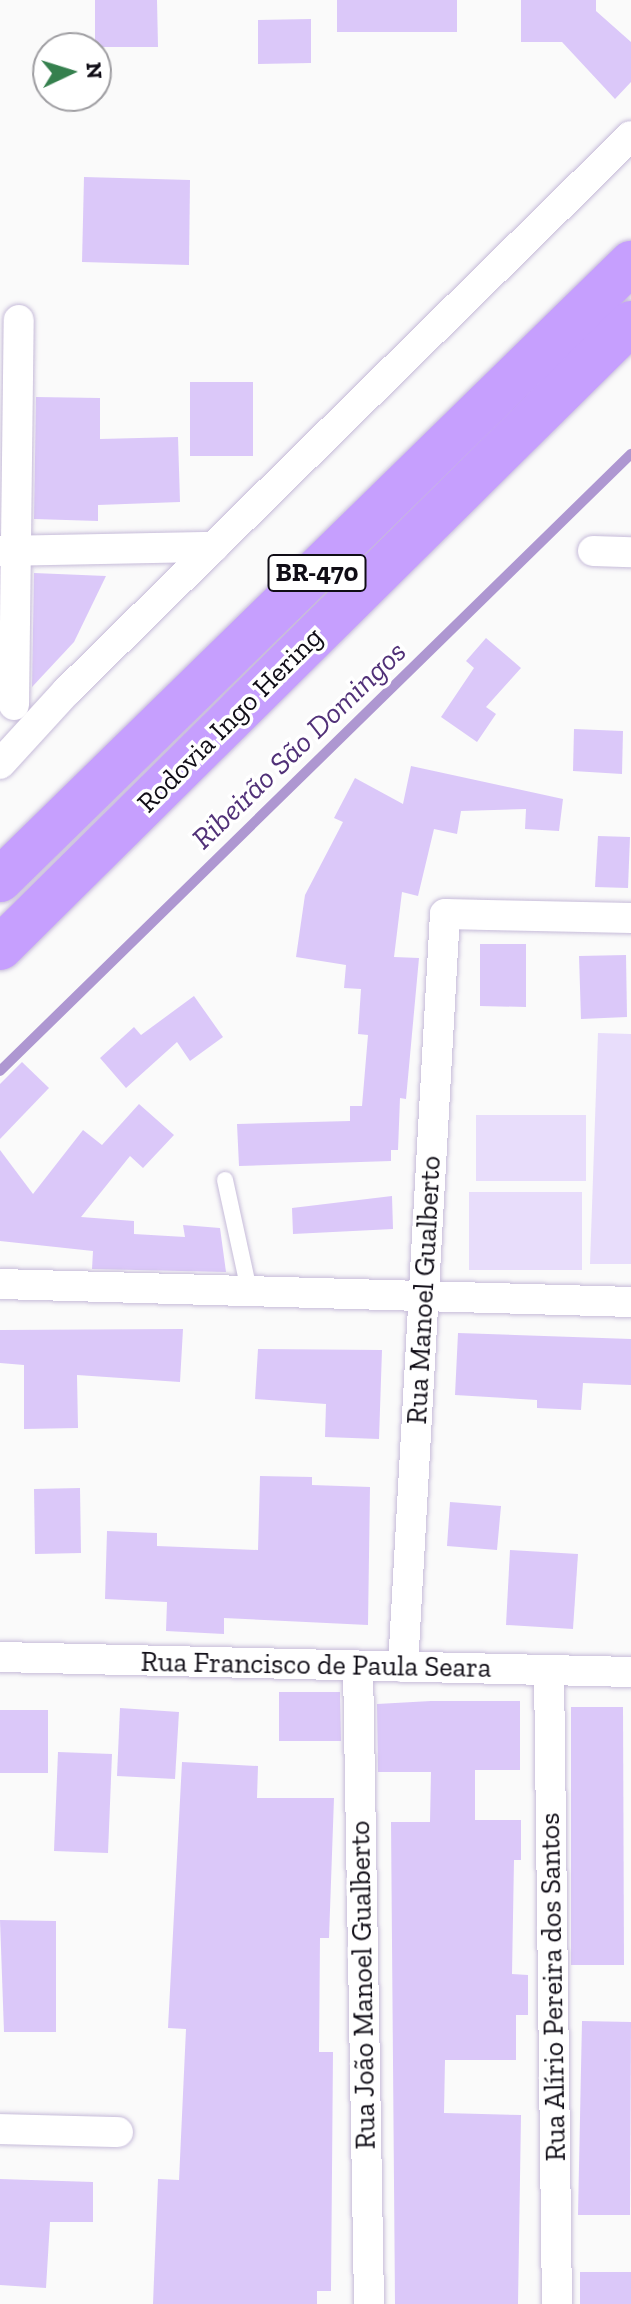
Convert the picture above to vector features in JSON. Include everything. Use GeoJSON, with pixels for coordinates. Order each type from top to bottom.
{"type":"FeatureCollection","features":[{"type":"Feature","properties":{"kind":"highway","name":"Rodovia Ingo Hering"},"geometry":{"type":"LineString","coordinates":[[0,880],[631,263]]}},
{"type":"Feature","properties":{"kind":"highway","name":"Rodovia Ingo Hering"},"geometry":{"type":"LineString","coordinates":[[0,948],[631,323]]}},
{"type":"Feature","properties":{"kind":"street"},"geometry":{"type":"LineString","coordinates":[[0,764],[214,547],[631,136]]}},
{"type":"Feature","properties":{"kind":"street"},"geometry":{"type":"LineString","coordinates":[[14,705],[8,551],[19,320]]}},
{"type":"Feature","properties":{"kind":"street"},"geometry":{"type":"LineString","coordinates":[[8,551],[214,547]]}},
{"type":"Feature","properties":{"kind":"street"},"geometry":{"type":"LineString","coordinates":[[593,551],[631,552]]}},
{"type":"Feature","properties":{"kind":"street","name":"Rua Manoel Gualberto"},"geometry":{"type":"LineString","coordinates":[[403,1667],[445,914],[631,918]]}},
{"type":"Feature","properties":{"kind":"street"},"geometry":{"type":"LineString","coordinates":[[0,1284],[250,1295],[631,1302]]}},
{"type":"Feature","properties":{"kind":"street","name":"Rua Francisco de Paula Seara"},"geometry":{"type":"LineString","coordinates":[[0,1657],[631,1672]]}},
{"type":"Feature","properties":{"kind":"street","name":"Rua João Manoel Gualberto"},"geometry":{"type":"LineString","coordinates":[[358,1666],[369,2304]]}},
{"type":"Feature","properties":{"kind":"street","name":"Rua Alírio Pereira dos Santos"},"geometry":{"type":"LineString","coordinates":[[549,1670],[557,2304]]}},
{"type":"Feature","properties":{"kind":"street"},"geometry":{"type":"LineString","coordinates":[[0,2129],[118,2132]]}},
{"type":"Feature","properties":{"kind":"lane"},"geometry":{"type":"LineString","coordinates":[[225,1180],[250,1295]]}},
{"type":"Feature","properties":{"kind":"shaded area"},"geometry":{"type":"Polygon","coordinates":[[[598,1033],[631,1034],[631,1264],[590,1264],[598,1033]]]}},
{"type":"Feature","properties":{"kind":"shaded area"},"geometry":{"type":"Polygon","coordinates":[[[476,1115],[586,1115],[586,1181],[476,1181],[476,1115]]]}},
{"type":"Feature","properties":{"kind":"shaded area"},"geometry":{"type":"Polygon","coordinates":[[[469,1192],[582,1192],[582,1270],[469,1270],[469,1192]]]}},
{"type":"Feature","properties":{"kind":"building"},"geometry":{"type":"Polygon","coordinates":[[[95,0],[157,0],[158,47],[112,47],[112,32],[95,32],[95,0]]]}},
{"type":"Feature","properties":{"kind":"building"},"geometry":{"type":"Polygon","coordinates":[[[337,0],[457,0],[457,32],[337,32],[337,0]]]}},
{"type":"Feature","properties":{"kind":"building"},"geometry":{"type":"Polygon","coordinates":[[[521,0],[596,0],[596,11],[631,42],[631,82],[615,99],[562,42],[521,42],[521,0]]]}},
{"type":"Feature","properties":{"kind":"building"},"geometry":{"type":"Polygon","coordinates":[[[311,19],[311,63],[258,64],[258,20],[311,19]]]}},
{"type":"Feature","properties":{"kind":"building"},"geometry":{"type":"Polygon","coordinates":[[[84,177],[190,180],[189,265],[82,262],[84,177]]]}},
{"type":"Feature","properties":{"kind":"building"},"geometry":{"type":"Polygon","coordinates":[[[190,382],[253,382],[253,456],[190,456],[190,382]]]}},
{"type":"Feature","properties":{"kind":"building"},"geometry":{"type":"Polygon","coordinates":[[[36,397],[100,398],[100,439],[178,437],[180,502],[98,505],[98,521],[34,519],[36,397]]]}},
{"type":"Feature","properties":{"kind":"building"},"geometry":{"type":"Polygon","coordinates":[[[34,573],[106,576],[74,642],[32,687],[34,573]]]}},
{"type":"Feature","properties":{"kind":"building"},"geometry":{"type":"Polygon","coordinates":[[[486,638],[521,668],[486,707],[496,714],[477,742],[441,717],[474,668],[466,661],[486,638]]]}},
{"type":"Feature","properties":{"kind":"building"},"geometry":{"type":"Polygon","coordinates":[[[574,729],[623,731],[622,774],[573,771],[574,729]]]}},
{"type":"Feature","properties":{"kind":"building"},"geometry":{"type":"Polygon","coordinates":[[[411,766],[563,799],[559,831],[525,829],[526,809],[461,811],[457,834],[434,829],[418,896],[402,892],[394,957],[419,958],[406,1099],[400,1098],[398,1150],[391,1150],[391,1161],[239,1166],[237,1124],[350,1121],[350,1106],[362,1106],[368,1035],[358,1034],[361,989],[344,988],[346,965],[296,957],[305,895],[343,822],[334,818],[355,778],[403,804],[411,766]]]}},
{"type":"Feature","properties":{"kind":"building"},"geometry":{"type":"Polygon","coordinates":[[[598,836],[630,837],[628,888],[595,887],[598,836]]]}},
{"type":"Feature","properties":{"kind":"building"},"geometry":{"type":"Polygon","coordinates":[[[480,944],[526,944],[526,1007],[480,1006],[480,944]]]}},
{"type":"Feature","properties":{"kind":"building"},"geometry":{"type":"Polygon","coordinates":[[[626,955],[627,1017],[581,1019],[579,956],[626,955]]]}},
{"type":"Feature","properties":{"kind":"building"},"geometry":{"type":"Polygon","coordinates":[[[194,996],[223,1037],[190,1061],[177,1042],[126,1088],[100,1058],[134,1027],[141,1035],[194,996]]]}},
{"type":"Feature","properties":{"kind":"building"},"geometry":{"type":"Polygon","coordinates":[[[22,1062],[49,1088],[0,1139],[0,1084],[22,1062]]]}},
{"type":"Feature","properties":{"kind":"building"},"geometry":{"type":"Polygon","coordinates":[[[139,1104],[174,1135],[143,1168],[130,1156],[81,1217],[134,1221],[134,1234],[185,1237],[183,1225],[220,1228],[226,1272],[92,1269],[93,1251],[0,1241],[0,1150],[33,1194],[83,1130],[102,1145],[139,1104]]]}},
{"type":"Feature","properties":{"kind":"building"},"geometry":{"type":"Polygon","coordinates":[[[392,1196],[393,1229],[293,1234],[292,1208],[392,1196]]]}},
{"type":"Feature","properties":{"kind":"building"},"geometry":{"type":"Polygon","coordinates":[[[183,1329],[180,1382],[77,1375],[78,1428],[24,1429],[24,1365],[0,1363],[0,1330],[183,1329]]]}},
{"type":"Feature","properties":{"kind":"building"},"geometry":{"type":"Polygon","coordinates":[[[458,1333],[631,1339],[631,1385],[583,1383],[581,1410],[537,1408],[537,1400],[455,1395],[458,1333]]]}},
{"type":"Feature","properties":{"kind":"building"},"geometry":{"type":"Polygon","coordinates":[[[258,1349],[382,1350],[379,1439],[325,1437],[326,1404],[255,1399],[258,1349]]]}},
{"type":"Feature","properties":{"kind":"building"},"geometry":{"type":"Polygon","coordinates":[[[260,1476],[312,1477],[312,1485],[370,1487],[368,1625],[224,1618],[224,1634],[166,1631],[167,1602],[105,1599],[107,1531],[157,1533],[157,1546],[258,1550],[260,1476]]]}},
{"type":"Feature","properties":{"kind":"building"},"geometry":{"type":"Polygon","coordinates":[[[80,1488],[81,1553],[35,1554],[34,1489],[80,1488]]]}},
{"type":"Feature","properties":{"kind":"building"},"geometry":{"type":"Polygon","coordinates":[[[450,1502],[501,1506],[497,1550],[447,1546],[450,1502]]]}},
{"type":"Feature","properties":{"kind":"building"},"geometry":{"type":"Polygon","coordinates":[[[510,1550],[578,1554],[573,1629],[506,1625],[510,1550]]]}},
{"type":"Feature","properties":{"kind":"building"},"geometry":{"type":"Polygon","coordinates":[[[279,1692],[340,1692],[341,1741],[279,1741],[279,1692]]]}},
{"type":"Feature","properties":{"kind":"building"},"geometry":{"type":"Polygon","coordinates":[[[520,1701],[520,1770],[475,1770],[475,1820],[521,1820],[521,1860],[514,1860],[512,1974],[528,1975],[528,2015],[516,2015],[516,2060],[445,2060],[444,2113],[521,2115],[518,2304],[395,2304],[391,1822],[430,1822],[431,1772],[378,1772],[377,1704],[520,1701]]]}},
{"type":"Feature","properties":{"kind":"building"},"geometry":{"type":"Polygon","coordinates":[[[571,1707],[623,1707],[624,1965],[571,1965],[571,1707]]]}},
{"type":"Feature","properties":{"kind":"building"},"geometry":{"type":"Polygon","coordinates":[[[120,1708],[179,1712],[175,1779],[117,1776],[120,1708]]]}},
{"type":"Feature","properties":{"kind":"building"},"geometry":{"type":"Polygon","coordinates":[[[0,1710],[48,1710],[48,1773],[0,1773],[0,1710]]]}},
{"type":"Feature","properties":{"kind":"building"},"geometry":{"type":"Polygon","coordinates":[[[58,1752],[112,1754],[108,1853],[54,1851],[58,1752]]]}},
{"type":"Feature","properties":{"kind":"building"},"geometry":{"type":"Polygon","coordinates":[[[182,1762],[258,1766],[257,1798],[334,1798],[329,1938],[320,1938],[319,2052],[333,2052],[331,2291],[317,2291],[317,2304],[153,2304],[158,2179],[179,2180],[186,2029],[168,2028],[182,1762]]]}},
{"type":"Feature","properties":{"kind":"building"},"geometry":{"type":"Polygon","coordinates":[[[0,1920],[56,1921],[56,2032],[4,2032],[0,1920]]]}},
{"type":"Feature","properties":{"kind":"building"},"geometry":{"type":"Polygon","coordinates":[[[582,2021],[631,2022],[630,2215],[578,2215],[582,2021]]]}},
{"type":"Feature","properties":{"kind":"building"},"geometry":{"type":"Polygon","coordinates":[[[0,2179],[93,2182],[93,2222],[50,2222],[46,2288],[0,2285],[0,2179]]]}},
{"type":"Feature","properties":{"kind":"building"},"geometry":{"type":"Polygon","coordinates":[[[580,2272],[631,2272],[631,2304],[580,2304],[580,2272]]]}},
{"type":"Feature","properties":{"kind":"waterway","name":"Ribeirão São Domingos"},"geometry":{"type":"LineString","coordinates":[[0,1071],[631,454]]}}]}
